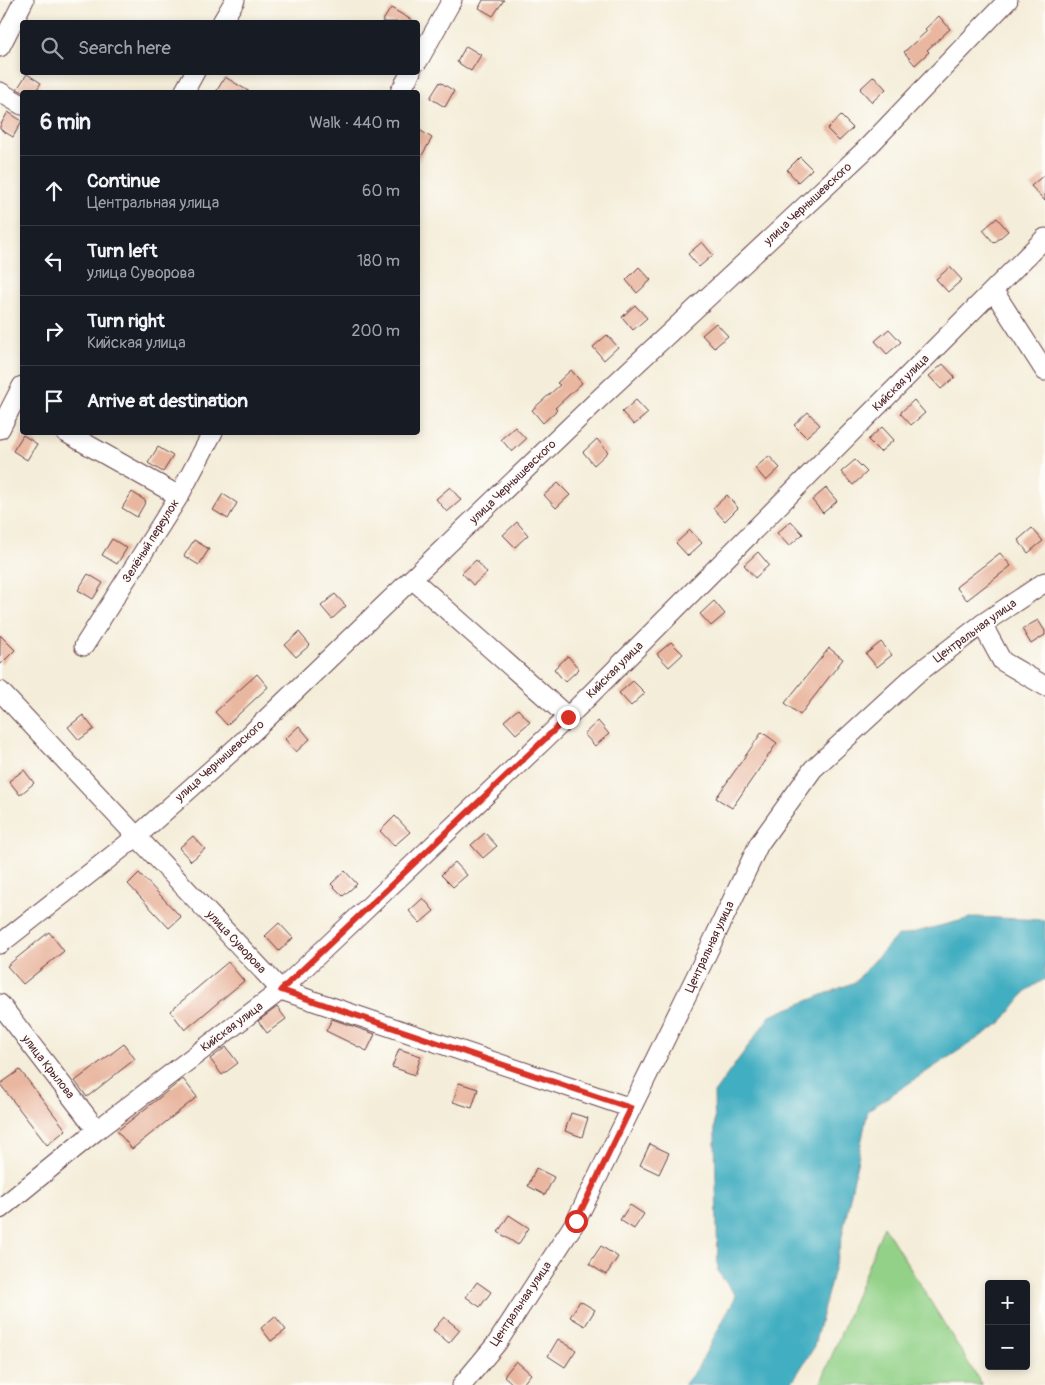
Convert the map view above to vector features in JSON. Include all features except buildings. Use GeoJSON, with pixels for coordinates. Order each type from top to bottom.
{"type":"FeatureCollection","features":[{"type":"Feature","properties":{"kind":"street"},"geometry":{"type":"LineString","coordinates":[[0,47],[24,0]]}},
{"type":"Feature","properties":{"kind":"street"},"geometry":{"type":"LineString","coordinates":[[223,20],[235,0]]}},
{"type":"Feature","properties":{"kind":"street"},"geometry":{"type":"LineString","coordinates":[[420,57],[452,0]]}},
{"type":"Feature","properties":{"kind":"street","name":"улица Чернышевского"},"geometry":{"type":"LineString","coordinates":[[0,944],[136,837],[238,746],[602,396],[864,152],[1008,0]]}},
{"type":"Feature","properties":{"kind":"street"},"geometry":{"type":"LineString","coordinates":[[185,90],[193,75]]}},
{"type":"Feature","properties":{"kind":"street"},"geometry":{"type":"LineString","coordinates":[[401,90],[409,75]]}},
{"type":"Feature","properties":{"kind":"street"},"geometry":{"type":"LineString","coordinates":[[0,92],[20,104]]}},
{"type":"Feature","properties":{"kind":"street","name":"Кийская улица"},"geometry":{"type":"LineString","coordinates":[[0,1209],[96,1130],[281,990],[568,717],[1045,238]]}},
{"type":"Feature","properties":{"kind":"street"},"geometry":{"type":"LineString","coordinates":[[994,290],[1045,371]]}},
{"type":"Feature","properties":{"kind":"street"},"geometry":{"type":"LineString","coordinates":[[0,429],[20,389]]}},
{"type":"Feature","properties":{"kind":"street"},"geometry":{"type":"LineString","coordinates":[[70,435],[179,496]]}},
{"type":"Feature","properties":{"kind":"street","name":"Зелёный переулок"},"geometry":{"type":"LineString","coordinates":[[84,646],[179,496],[211,435]]}},
{"type":"Feature","properties":{"kind":"street"},"geometry":{"type":"LineString","coordinates":[[412,578],[568,717]]}},
{"type":"Feature","properties":{"kind":"street","name":"Центральная улица"},"geometry":{"type":"LineString","coordinates":[[462,1385],[497,1342],[576,1221],[759,844],[791,799],[813,769],[914,676],[982,624],[1045,582]]}},
{"type":"Feature","properties":{"kind":"street"},"geometry":{"type":"LineString","coordinates":[[982,624],[1002,661],[1045,686]]}},
{"type":"Feature","properties":{"kind":"street","name":"улица Суворова"},"geometry":{"type":"LineString","coordinates":[[0,691],[281,990],[631,1108]]}},
{"type":"Feature","properties":{"kind":"street","name":"улица Крылова"},"geometry":{"type":"LineString","coordinates":[[0,1004],[96,1130]]}},
{"type":"Feature","properties":{"kind":"green space"},"geometry":{"type":"Polygon","coordinates":[[[884,1226],[982,1385],[820,1385],[884,1226]]]}},
{"type":"Feature","properties":{"kind":"water"},"geometry":{"type":"Polygon","coordinates":[[[975,917],[1045,920],[1045,979],[1027,990],[1001,1023],[868,1110],[840,1246],[813,1349],[790,1385],[684,1385],[697,1369],[736,1296],[718,1272],[714,1093],[770,1016],[855,982],[896,937],[975,917]]]}},
{"type":"Feature","properties":{"kind":"route"},"geometry":{"type":"LineString","coordinates":[[568,717],[281,990],[631,1108],[576,1221]]}}]}
